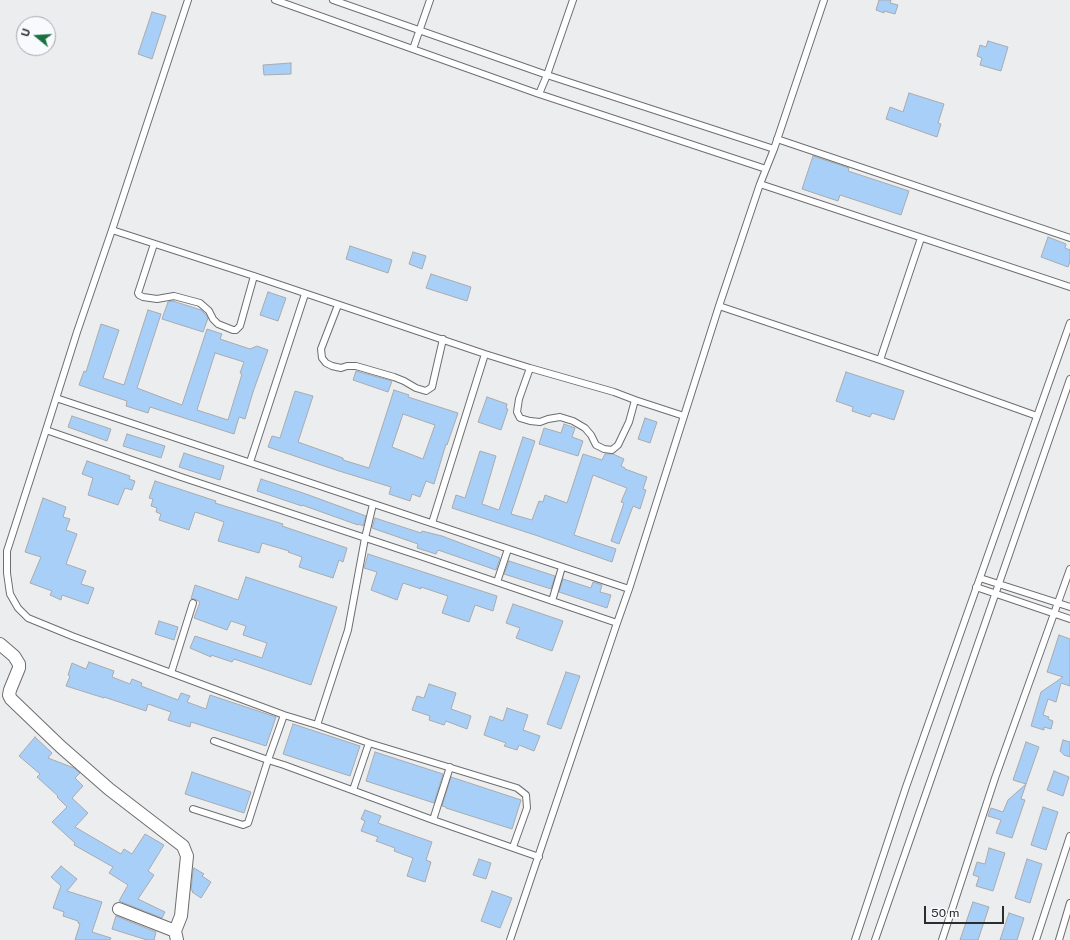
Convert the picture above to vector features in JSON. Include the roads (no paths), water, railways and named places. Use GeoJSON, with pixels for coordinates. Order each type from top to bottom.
{"type":"FeatureCollection","features":[{"type":"Feature","properties":{"kind":"street"},"geometry":{"type":"LineString","coordinates":[[0,644],[14,656],[19,664],[19,668],[10,690],[9,695],[11,699],[109,789],[183,846],[187,856],[184,898],[176,935],[118,909]]}},
{"type":"Feature","properties":{"kind":"lane"},"geometry":{"type":"LineString","coordinates":[[188,0],[77,332],[7,551],[7,573],[10,594],[18,608],[28,618],[72,636],[284,715],[369,743],[517,788],[526,795],[527,808],[513,847]]}},
{"type":"Feature","properties":{"kind":"lane"},"geometry":{"type":"LineString","coordinates":[[275,0],[539,94],[766,169]]}},
{"type":"Feature","properties":{"kind":"lane"},"geometry":{"type":"LineString","coordinates":[[333,0],[547,76],[774,149]]}},
{"type":"Feature","properties":{"kind":"lane"},"geometry":{"type":"LineString","coordinates":[[413,49],[430,0]]}},
{"type":"Feature","properties":{"kind":"lane"},"geometry":{"type":"LineString","coordinates":[[539,94],[547,76],[573,0]]}},
{"type":"Feature","properties":{"kind":"lane"},"geometry":{"type":"LineString","coordinates":[[510,940],[629,589],[718,306],[760,184],[774,149],[824,0]]}},
{"type":"Feature","properties":{"kind":"lane"},"geometry":{"type":"LineString","coordinates":[[777,139],[1070,238]]}},
{"type":"Feature","properties":{"kind":"lane"},"geometry":{"type":"LineString","coordinates":[[760,184],[1070,287]]}},
{"type":"Feature","properties":{"kind":"lane"},"geometry":{"type":"LineString","coordinates":[[112,230],[485,354],[614,392],[684,416]]}},
{"type":"Feature","properties":{"kind":"lane"},"geometry":{"type":"LineString","coordinates":[[880,360],[922,238]]}},
{"type":"Feature","properties":{"kind":"lane"},"geometry":{"type":"LineString","coordinates":[[154,244],[138,293],[139,295],[143,298],[158,299],[174,296],[200,303],[209,311],[213,319],[218,324],[233,330],[236,330],[240,326],[254,276]]}},
{"type":"Feature","properties":{"kind":"lane"},"geometry":{"type":"LineString","coordinates":[[250,462],[305,294]]}},
{"type":"Feature","properties":{"kind":"lane"},"geometry":{"type":"LineString","coordinates":[[338,304],[321,349],[322,358],[326,363],[332,366],[341,368],[356,366],[394,377],[416,388],[426,391],[432,387],[443,339]]}},
{"type":"Feature","properties":{"kind":"lane"},"geometry":{"type":"LineString","coordinates":[[718,306],[880,360],[1037,416]]}},
{"type":"Feature","properties":{"kind":"lane"},"geometry":{"type":"LineString","coordinates":[[855,940],[906,787],[1070,323]]}},
{"type":"Feature","properties":{"kind":"lane"},"geometry":{"type":"LineString","coordinates":[[432,523],[485,354]]}},
{"type":"Feature","properties":{"kind":"lane"},"geometry":{"type":"LineString","coordinates":[[530,368],[519,400],[517,412],[520,418],[540,422],[548,418],[560,417],[573,421],[585,428],[591,435],[596,445],[604,449],[612,450],[618,445],[629,422],[635,400]]}},
{"type":"Feature","properties":{"kind":"lane"},"geometry":{"type":"LineString","coordinates":[[875,940],[1070,379]]}},
{"type":"Feature","properties":{"kind":"lane"},"geometry":{"type":"LineString","coordinates":[[56,398],[629,589]]}},
{"type":"Feature","properties":{"kind":"lane"},"geometry":{"type":"LineString","coordinates":[[46,430],[181,477],[617,623]]}},
{"type":"Feature","properties":{"kind":"lane"},"geometry":{"type":"LineString","coordinates":[[317,725],[348,630],[365,538],[373,504]]}},
{"type":"Feature","properties":{"kind":"lane"},"geometry":{"type":"LineString","coordinates":[[497,582],[508,549]]}},
{"type":"Feature","properties":{"kind":"lane"},"geometry":{"type":"LineString","coordinates":[[552,600],[562,567]]}},
{"type":"Feature","properties":{"kind":"lane"},"geometry":{"type":"LineString","coordinates":[[942,940],[995,778],[1070,569]]}},
{"type":"Feature","properties":{"kind":"lane"},"geometry":{"type":"LineString","coordinates":[[980,578],[1070,607]]}},
{"type":"Feature","properties":{"kind":"lane"},"geometry":{"type":"LineString","coordinates":[[976,587],[1070,619]]}},
{"type":"Feature","properties":{"kind":"lane"},"geometry":{"type":"LineString","coordinates":[[171,673],[193,604]]}},
{"type":"Feature","properties":{"kind":"lane"},"geometry":{"type":"LineString","coordinates":[[193,809],[243,825],[248,823],[284,715]]}},
{"type":"Feature","properties":{"kind":"lane"},"geometry":{"type":"LineString","coordinates":[[214,741],[539,857]]}},
{"type":"Feature","properties":{"kind":"lane"},"geometry":{"type":"LineString","coordinates":[[353,790],[369,743]]}},
{"type":"Feature","properties":{"kind":"lane"},"geometry":{"type":"LineString","coordinates":[[433,820],[450,767]]}},
{"type":"Feature","properties":{"kind":"lane"},"geometry":{"type":"LineString","coordinates":[[1036,940],[1070,836]]}},
{"type":"Feature","properties":{"kind":"lane"},"geometry":{"type":"LineString","coordinates":[[1059,940],[1070,903]]}}]}
